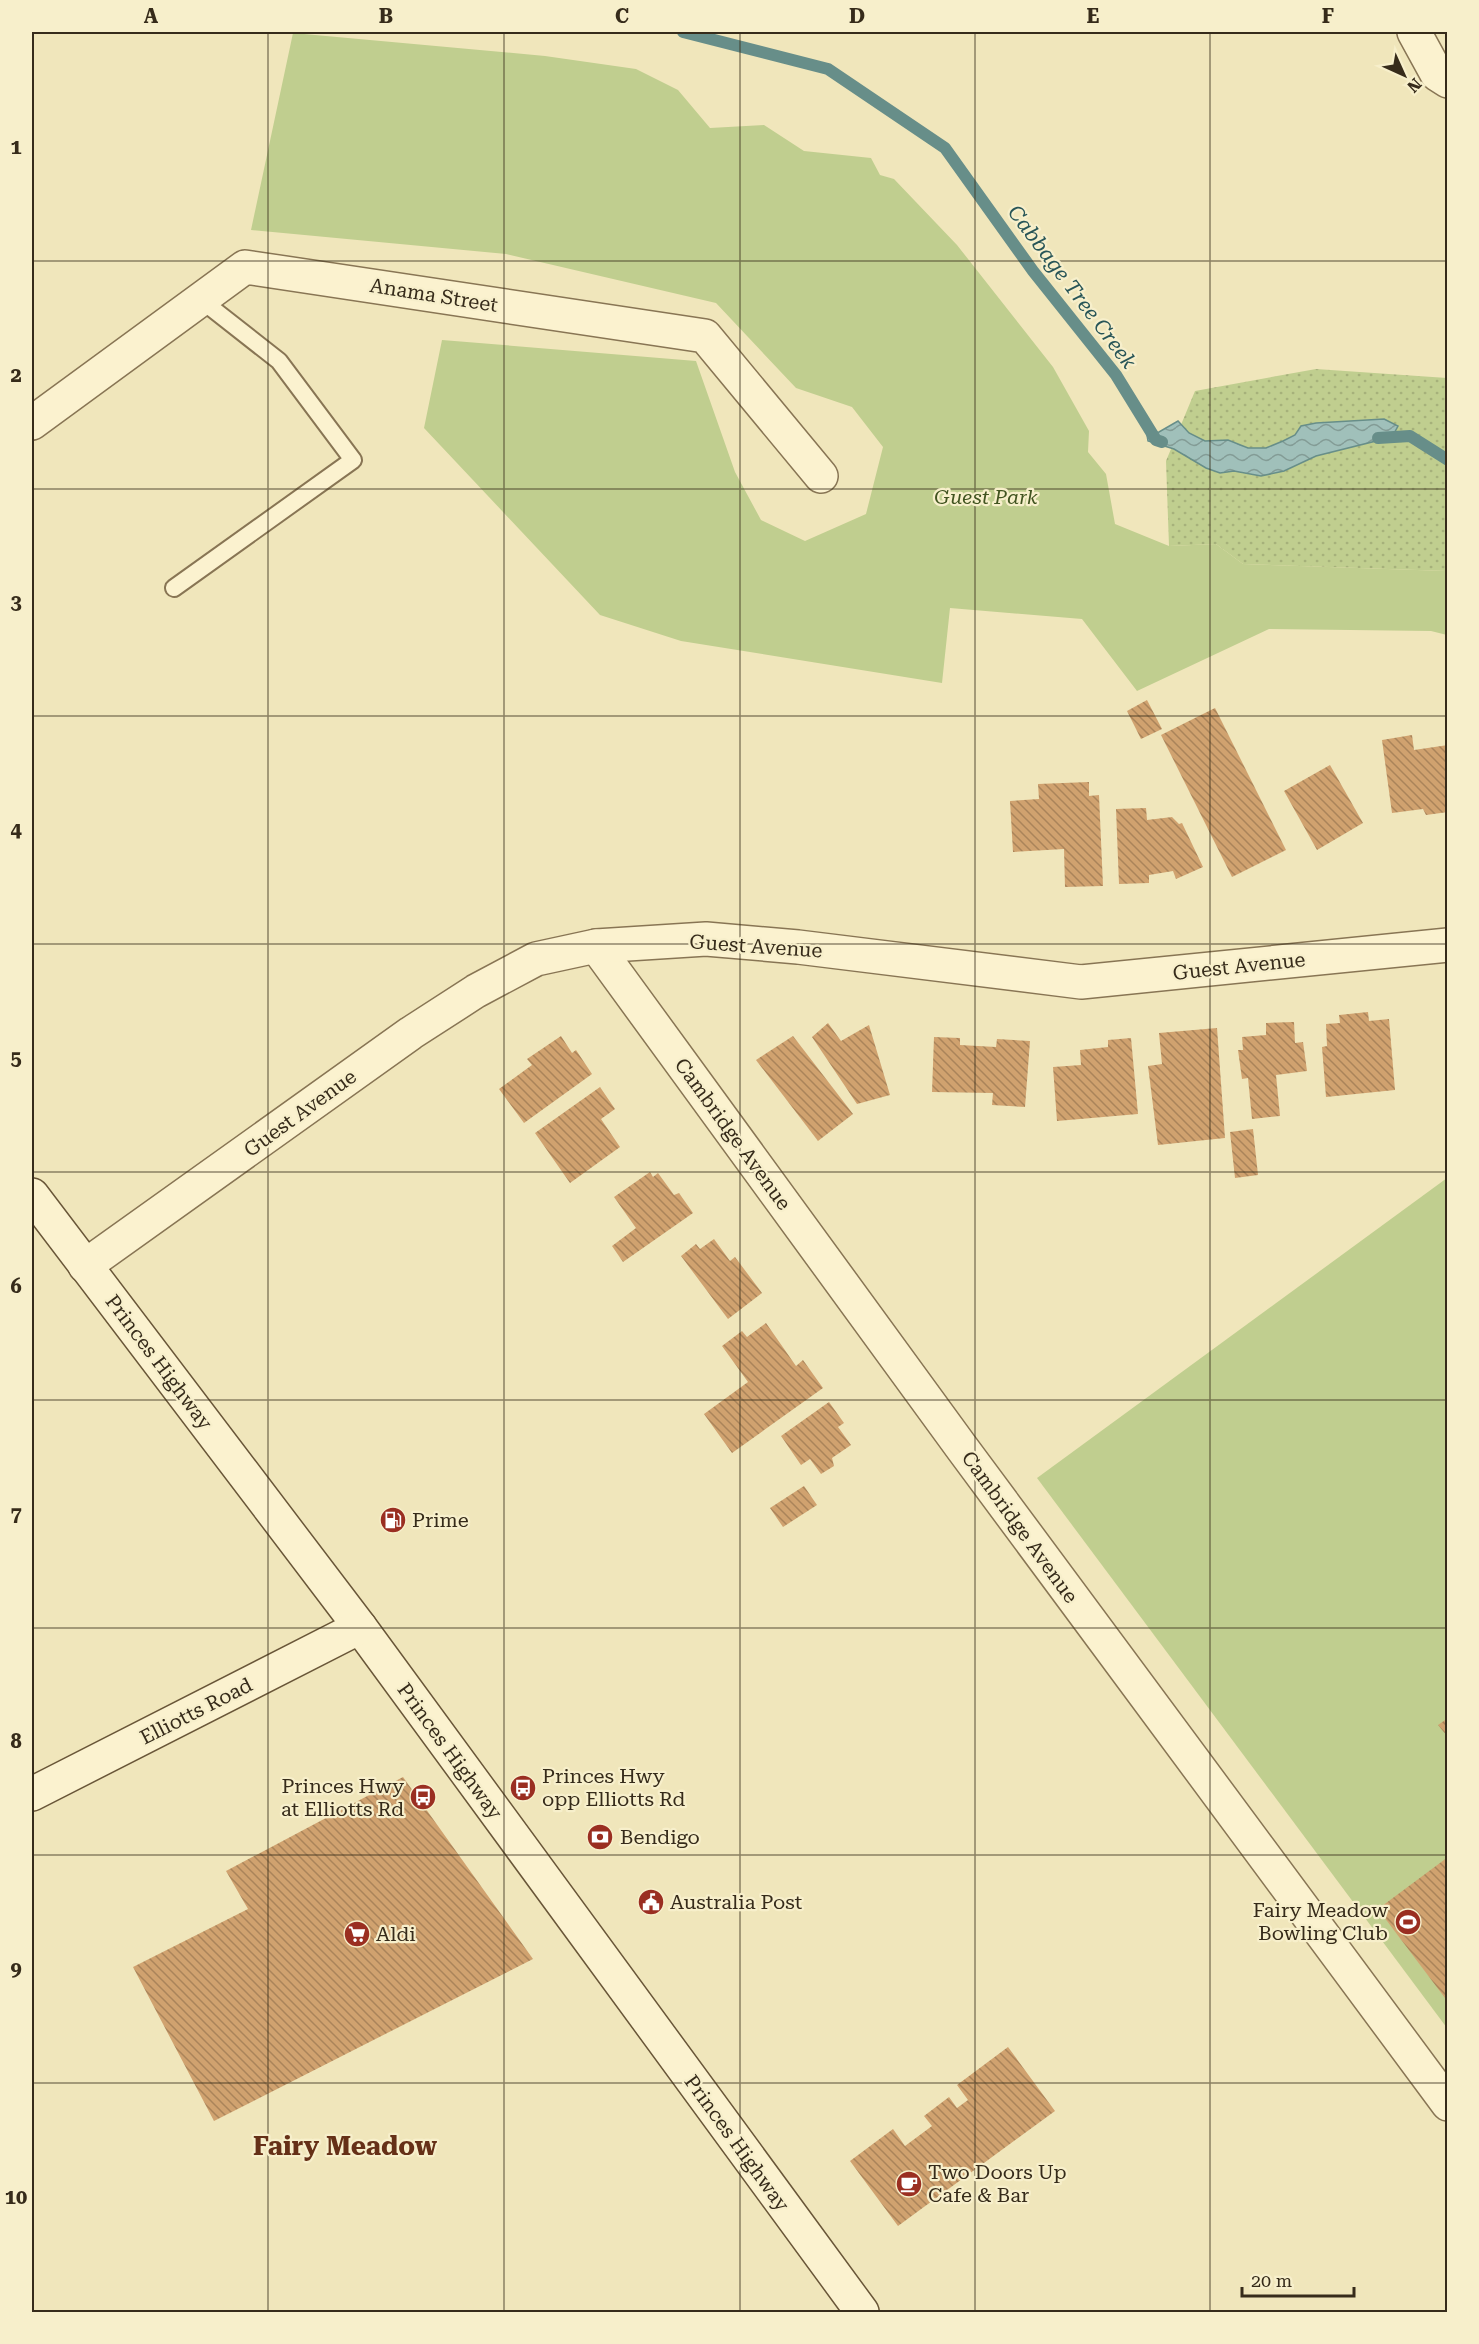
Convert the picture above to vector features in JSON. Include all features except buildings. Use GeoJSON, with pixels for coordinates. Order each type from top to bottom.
{"type":"FeatureCollection","features":[{"type":"Feature","properties":{"kind":"street"},"geometry":{"type":"LineString","coordinates":[[1414,32],[1437,74],[1448,81]]}},
{"type":"Feature","properties":{"kind":"street","name":"Anama Street"},"geometry":{"type":"LineString","coordinates":[[32,423],[245,267],[705,336],[821,476]]}},
{"type":"Feature","properties":{"kind":"street","name":"Guest Avenue"},"geometry":{"type":"LineString","coordinates":[[85,1266],[411,1033],[476,992],[536,959],[596,946],[706,939],[1081,982],[1448,945]]}},
{"type":"Feature","properties":{"kind":"street","name":"Cambridge Avenue"},"geometry":{"type":"LineString","coordinates":[[596,946],[955,1439],[1448,2104]]}},
{"type":"Feature","properties":{"kind":"street","name":"Princes Highway"},"geometry":{"type":"LineString","coordinates":[[32,1195],[360,1627],[862,2313]]}},
{"type":"Feature","properties":{"kind":"street","name":"Elliotts Road"},"geometry":{"type":"LineString","coordinates":[[32,1794],[360,1627]]}},
{"type":"Feature","properties":{"kind":"lane"},"geometry":{"type":"LineString","coordinates":[[174,588],[353,460],[279,361],[200,299]]}},
{"type":"Feature","properties":{"kind":"green space","name":"Guest Park"},"geometry":{"type":"Polygon","coordinates":[[[293,33],[545,56],[636,69],[678,90],[710,128],[764,125],[804,151],[871,158],[880,175],[894,179],[957,245],[1053,367],[1089,431],[1088,452],[1106,474],[1115,524],[1169,546],[1216,544],[1243,564],[1447,571],[1447,635],[1431,631],[1269,629],[1137,691],[1082,619],[950,608],[942,683],[681,641],[600,615],[424,428],[442,340],[696,361],[735,472],[761,520],[805,541],[866,514],[883,447],[852,407],[796,388],[716,303],[506,254],[251,230],[293,33]]]}},
{"type":"Feature","properties":{"kind":"green space"},"geometry":{"type":"Polygon","coordinates":[[[1316,369],[1447,378],[1447,571],[1243,564],[1216,544],[1169,546],[1166,461],[1195,391],[1316,369]]]}},
{"type":"Feature","properties":{"kind":"green space"},"geometry":{"type":"Polygon","coordinates":[[[1447,1178],[1447,2028],[1037,1478],[1447,1178]]]}},
{"type":"Feature","properties":{"kind":"water"},"geometry":{"type":"Polygon","coordinates":[[[1384,419],[1398,426],[1392,437],[1316,456],[1284,471],[1261,476],[1234,471],[1220,473],[1206,468],[1174,449],[1148,441],[1147,435],[1159,432],[1178,421],[1189,433],[1205,441],[1228,440],[1248,448],[1266,448],[1295,435],[1301,426],[1384,419]]]}},
{"type":"Feature","properties":{"kind":"waterway","name":"Cabbage Tree Creek"},"geometry":{"type":"LineString","coordinates":[[683,32],[828,69],[945,148],[1033,271],[1116,375],[1156,440],[1162,442]]}},
{"type":"Feature","properties":{"kind":"waterway","name":"Cabbage Tree Creek"},"geometry":{"type":"LineString","coordinates":[[1378,438],[1410,436],[1448,460]]}},
{"type":"Feature","properties":{"kind":"place","name":"Prime"},"geometry":{"type":"Point","coordinates":[393,1520]}},
{"type":"Feature","properties":{"kind":"place","name":"Princes Hwy opp Elliotts Rd"},"geometry":{"type":"Point","coordinates":[523,1788]}},
{"type":"Feature","properties":{"kind":"place","name":"Princes Hwy at Elliotts Rd"},"geometry":{"type":"Point","coordinates":[423,1797]}},
{"type":"Feature","properties":{"kind":"place","name":"Bendigo"},"geometry":{"type":"Point","coordinates":[600,1837]}},
{"type":"Feature","properties":{"kind":"place","name":"Australia Post"},"geometry":{"type":"Point","coordinates":[651,1902]}},
{"type":"Feature","properties":{"kind":"place","name":"Fairy Meadow Bowling Club"},"geometry":{"type":"Point","coordinates":[1408,1922]}},
{"type":"Feature","properties":{"kind":"place","name":"Aldi"},"geometry":{"type":"Point","coordinates":[357,1934]}},
{"type":"Feature","properties":{"kind":"place","name":"Two Doors Up Cafe & Bar"},"geometry":{"type":"Point","coordinates":[909,2184]}},
{"type":"Feature","properties":{"kind":"district","name":"Fairy Meadow"},"geometry":{"type":"Point","coordinates":[345,2146]}}]}
